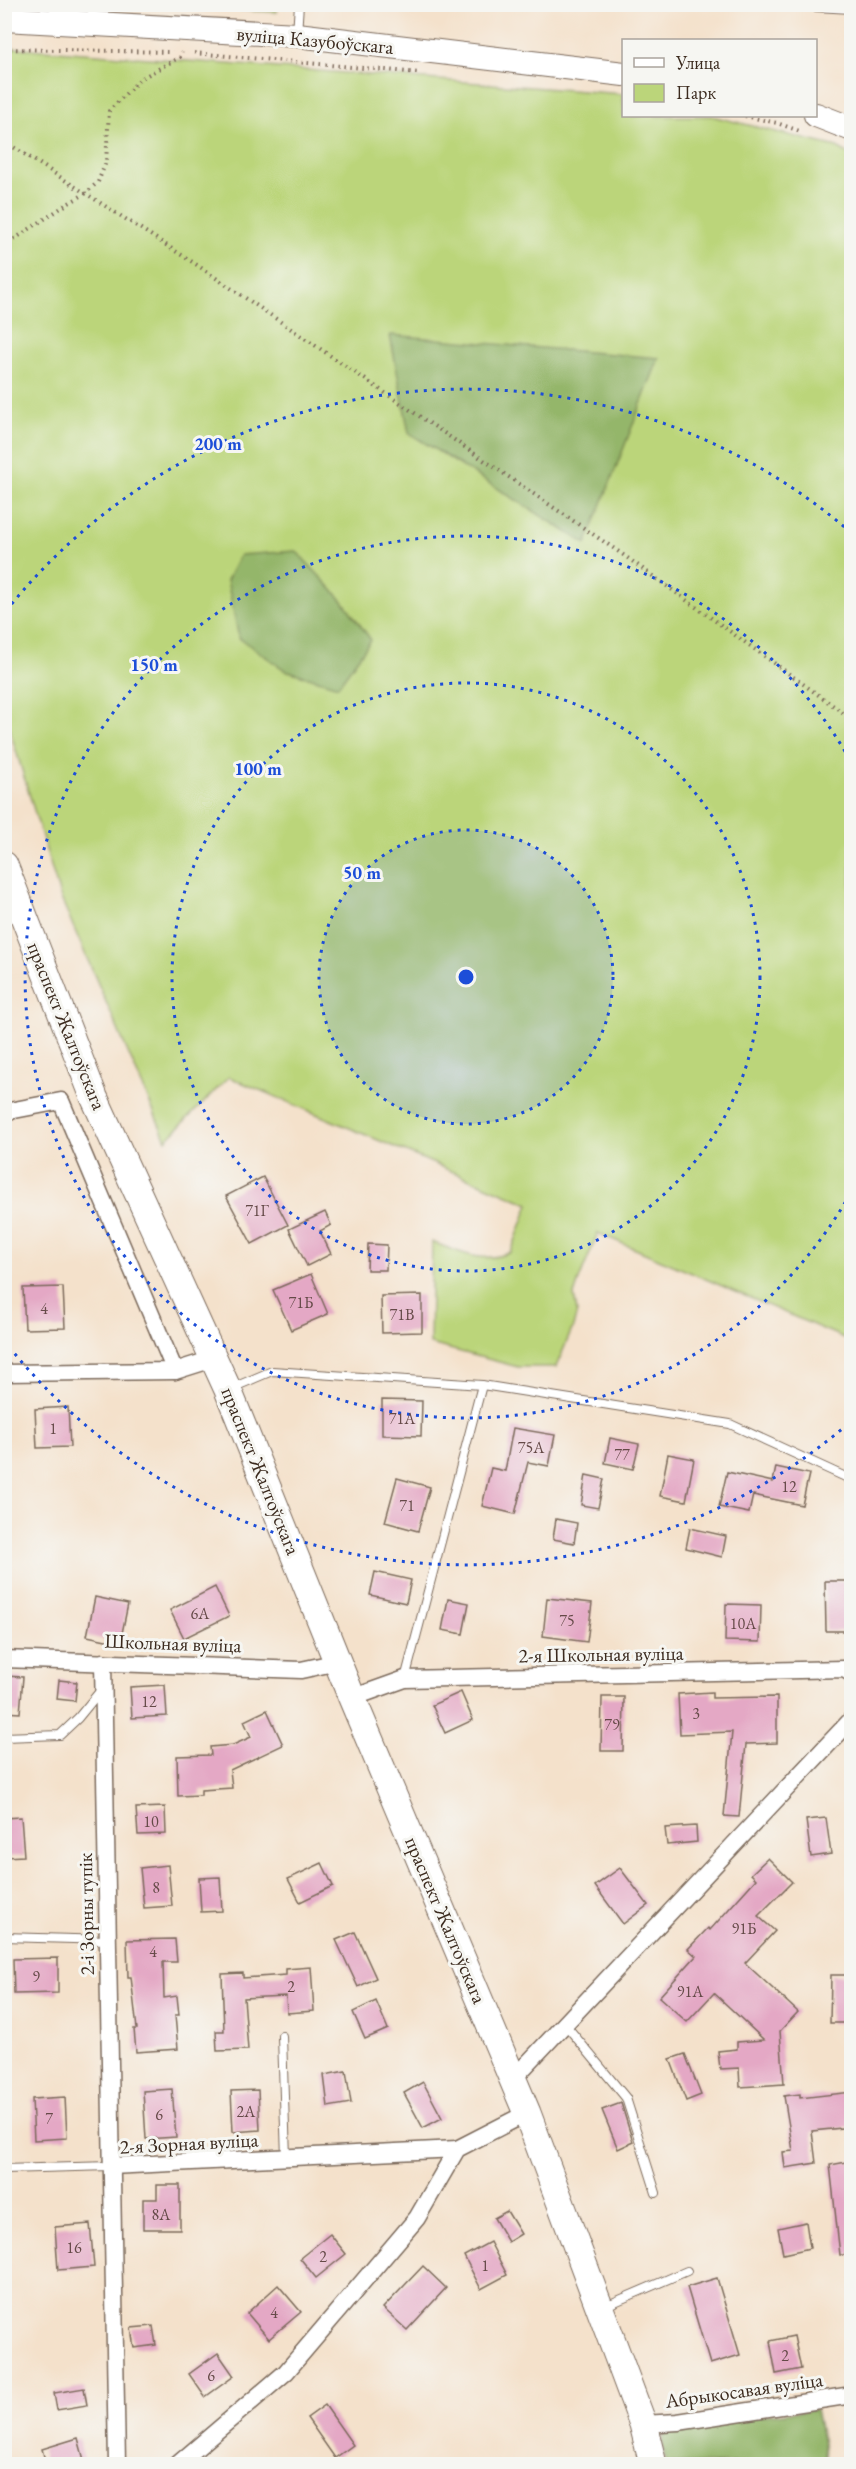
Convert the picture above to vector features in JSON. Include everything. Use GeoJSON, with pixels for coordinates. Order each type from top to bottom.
{"type":"FeatureCollection","features":[{"type":"Feature","properties":{"kind":"main road","name":"праспект Жалтоўскага"},"geometry":{"type":"LineString","coordinates":[[4,865],[94,1097],[228,1390],[352,1698],[527,2113],[643,2424],[653,2464]]}},
{"type":"Feature","properties":{"kind":"street","name":"вуліца Казубоўскага"},"geometry":{"type":"LineString","coordinates":[[4,19],[297,35],[622,74]]}},
{"type":"Feature","properties":{"kind":"street"},"geometry":{"type":"LineString","coordinates":[[812,125],[852,129]]}},
{"type":"Feature","properties":{"kind":"street"},"geometry":{"type":"LineString","coordinates":[[4,1112],[62,1101],[175,1371]]}},
{"type":"Feature","properties":{"kind":"street"},"geometry":{"type":"LineString","coordinates":[[4,1373],[175,1371],[213,1359]]}},
{"type":"Feature","properties":{"kind":"street","name":"Школьная вуліца"},"geometry":{"type":"LineString","coordinates":[[4,1659],[301,1670],[338,1662]]}},
{"type":"Feature","properties":{"kind":"street","name":"2-і Зорны тупік"},"geometry":{"type":"LineString","coordinates":[[103,1662],[111,2166]]}},
{"type":"Feature","properties":{"kind":"street","name":"2-я Школьная вуліца"},"geometry":{"type":"LineString","coordinates":[[352,1698],[405,1679],[844,1669],[852,1674]]}},
{"type":"Feature","properties":{"kind":"street"},"geometry":{"type":"LineString","coordinates":[[513,2079],[852,1719]]}},
{"type":"Feature","properties":{"kind":"street","name":"2-я Зорная вуліца"},"geometry":{"type":"LineString","coordinates":[[117,2464],[111,2166],[457,2149],[527,2113]]}},
{"type":"Feature","properties":{"kind":"street"},"geometry":{"type":"LineString","coordinates":[[178,2464],[286,2372],[417,2218],[457,2149]]}},
{"type":"Feature","properties":{"kind":"street","name":"Абрыкосавая вуліца"},"geometry":{"type":"LineString","coordinates":[[643,2424],[678,2422],[852,2395]]}},
{"type":"Feature","properties":{"kind":"lane"},"geometry":{"type":"LineString","coordinates":[[297,35],[299,4]]}},
{"type":"Feature","properties":{"kind":"lane"},"geometry":{"type":"LineString","coordinates":[[759,4],[852,9]]}},
{"type":"Feature","properties":{"kind":"lane"},"geometry":{"type":"LineString","coordinates":[[228,1390],[272,1371],[482,1385],[730,1424],[852,1480]]}},
{"type":"Feature","properties":{"kind":"lane"},"geometry":{"type":"LineString","coordinates":[[405,1679],[482,1385]]}},
{"type":"Feature","properties":{"kind":"lane"},"geometry":{"type":"LineString","coordinates":[[4,1737],[60,1734],[78,1718],[104,1687]]}},
{"type":"Feature","properties":{"kind":"lane"},"geometry":{"type":"LineString","coordinates":[[4,1937],[108,1940]]}},
{"type":"Feature","properties":{"kind":"lane"},"geometry":{"type":"LineString","coordinates":[[565,2024],[626,2098],[657,2193]]}},
{"type":"Feature","properties":{"kind":"lane"},"geometry":{"type":"LineString","coordinates":[[282,2036],[286,2159]]}},
{"type":"Feature","properties":{"kind":"lane"},"geometry":{"type":"LineString","coordinates":[[4,2169],[111,2166]]}},
{"type":"Feature","properties":{"kind":"lane"},"geometry":{"type":"LineString","coordinates":[[600,2308],[687,2271]]}},
{"type":"Feature","properties":{"kind":"path"},"geometry":{"type":"LineString","coordinates":[[4,50],[182,52],[421,74]]}},
{"type":"Feature","properties":{"kind":"path"},"geometry":{"type":"LineString","coordinates":[[4,246],[66,204],[85,194],[98,182],[106,162],[109,111],[140,79],[180,57],[182,52]]}},
{"type":"Feature","properties":{"kind":"path"},"geometry":{"type":"LineString","coordinates":[[750,117],[777,123],[812,125]]}},
{"type":"Feature","properties":{"kind":"path"},"geometry":{"type":"LineString","coordinates":[[4,141],[194,263],[622,554],[852,719]]}},
{"type":"Feature","properties":{"kind":"green space"},"geometry":{"type":"Polygon","coordinates":[[[142,4],[277,4],[277,12],[142,5],[142,4]]]}},
{"type":"Feature","properties":{"kind":"green space"},"geometry":{"type":"Polygon","coordinates":[[[4,47],[622,94],[622,117],[716,117],[837,147],[851,155],[851,1341],[598,1233],[574,1295],[577,1312],[556,1367],[518,1367],[430,1344],[432,1242],[471,1256],[500,1256],[511,1252],[529,1204],[229,1077],[166,1140],[60,896],[5,714],[4,47]]]}},
{"type":"Feature","properties":{"kind":"green space"},"geometry":{"type":"Polygon","coordinates":[[[390,335],[659,358],[586,544],[409,433],[390,335]]]}},
{"type":"Feature","properties":{"kind":"green space"},"geometry":{"type":"Polygon","coordinates":[[[296,551],[343,601],[371,640],[338,686],[285,670],[239,638],[227,580],[240,555],[296,551]]]}},
{"type":"Feature","properties":{"kind":"green space"},"geometry":{"type":"Polygon","coordinates":[[[816,2409],[827,2464],[665,2464],[662,2439],[667,2430],[699,2423],[816,2409]]]}},
{"type":"Feature","properties":{"kind":"building"},"geometry":{"type":"Polygon","coordinates":[[[263,1177],[288,1225],[252,1244],[226,1196],[263,1177]]]}},
{"type":"Feature","properties":{"kind":"building"},"geometry":{"type":"Polygon","coordinates":[[[325,1212],[331,1225],[320,1231],[331,1254],[307,1266],[289,1229],[325,1212]]]}},
{"type":"Feature","properties":{"kind":"building"},"geometry":{"type":"Polygon","coordinates":[[[368,1244],[387,1245],[386,1270],[367,1270],[368,1244]]]}},
{"type":"Feature","properties":{"kind":"building"},"geometry":{"type":"Polygon","coordinates":[[[311,1274],[328,1314],[291,1330],[273,1290],[311,1274]]]}},
{"type":"Feature","properties":{"kind":"building"},"geometry":{"type":"Polygon","coordinates":[[[63,1287],[65,1328],[25,1329],[23,1288],[63,1287]]]}},
{"type":"Feature","properties":{"kind":"building"},"geometry":{"type":"Polygon","coordinates":[[[422,1295],[422,1332],[382,1333],[381,1296],[422,1295]]]}},
{"type":"Feature","properties":{"kind":"building"},"geometry":{"type":"Polygon","coordinates":[[[382,1400],[422,1401],[421,1436],[382,1435],[382,1400]]]}},
{"type":"Feature","properties":{"kind":"building"},"geometry":{"type":"Polygon","coordinates":[[[68,1407],[70,1447],[37,1448],[35,1409],[68,1407]]]}},
{"type":"Feature","properties":{"kind":"building"},"geometry":{"type":"Polygon","coordinates":[[[513,1428],[555,1435],[549,1466],[528,1462],[515,1514],[482,1506],[491,1468],[505,1471],[513,1428]]]}},
{"type":"Feature","properties":{"kind":"building"},"geometry":{"type":"Polygon","coordinates":[[[610,1438],[639,1444],[633,1469],[605,1463],[610,1438]]]}},
{"type":"Feature","properties":{"kind":"building"},"geometry":{"type":"Polygon","coordinates":[[[668,1454],[694,1459],[686,1501],[660,1496],[668,1454]]]}},
{"type":"Feature","properties":{"kind":"building"},"geometry":{"type":"Polygon","coordinates":[[[776,1467],[809,1474],[802,1505],[753,1495],[749,1513],[719,1507],[727,1472],[773,1482],[776,1467]]]}},
{"type":"Feature","properties":{"kind":"building"},"geometry":{"type":"Polygon","coordinates":[[[586,1475],[604,1479],[598,1508],[581,1505],[586,1475]]]}},
{"type":"Feature","properties":{"kind":"building"},"geometry":{"type":"Polygon","coordinates":[[[397,1478],[430,1487],[418,1531],[385,1522],[397,1478]]]}},
{"type":"Feature","properties":{"kind":"building"},"geometry":{"type":"Polygon","coordinates":[[[556,1519],[577,1523],[574,1543],[553,1539],[556,1519]]]}},
{"type":"Feature","properties":{"kind":"building"},"geometry":{"type":"Polygon","coordinates":[[[690,1528],[726,1536],[722,1557],[686,1548],[690,1528]]]}},
{"type":"Feature","properties":{"kind":"building"},"geometry":{"type":"Polygon","coordinates":[[[375,1572],[411,1580],[406,1603],[370,1595],[375,1572]]]}},
{"type":"Feature","properties":{"kind":"building"},"geometry":{"type":"Polygon","coordinates":[[[825,1581],[852,1581],[852,1631],[826,1631],[825,1581]]]}},
{"type":"Feature","properties":{"kind":"building"},"geometry":{"type":"Polygon","coordinates":[[[215,1587],[229,1616],[184,1638],[170,1610],[215,1587]]]}},
{"type":"Feature","properties":{"kind":"building"},"geometry":{"type":"Polygon","coordinates":[[[95,1597],[128,1604],[120,1643],[87,1636],[95,1597]]]}},
{"type":"Feature","properties":{"kind":"building"},"geometry":{"type":"Polygon","coordinates":[[[547,1598],[592,1603],[587,1642],[543,1636],[547,1598]]]}},
{"type":"Feature","properties":{"kind":"building"},"geometry":{"type":"Polygon","coordinates":[[[448,1599],[469,1603],[463,1634],[442,1630],[448,1599]]]}},
{"type":"Feature","properties":{"kind":"building"},"geometry":{"type":"Polygon","coordinates":[[[726,1604],[761,1605],[760,1642],[725,1641],[726,1604]]]}},
{"type":"Feature","properties":{"kind":"building"},"geometry":{"type":"Polygon","coordinates":[[[4,1676],[23,1677],[20,1713],[4,1712],[4,1676]]]}},
{"type":"Feature","properties":{"kind":"building"},"geometry":{"type":"Polygon","coordinates":[[[59,1680],[77,1682],[75,1701],[57,1699],[59,1680]]]}},
{"type":"Feature","properties":{"kind":"building"},"geometry":{"type":"Polygon","coordinates":[[[165,1685],[167,1716],[132,1718],[130,1687],[165,1685]]]}},
{"type":"Feature","properties":{"kind":"building"},"geometry":{"type":"Polygon","coordinates":[[[461,1692],[473,1720],[445,1733],[432,1705],[461,1692]]]}},
{"type":"Feature","properties":{"kind":"building"},"geometry":{"type":"Polygon","coordinates":[[[712,1692],[712,1698],[777,1697],[777,1743],[746,1744],[739,1817],[724,1816],[732,1732],[680,1734],[678,1694],[712,1692]]]}},
{"type":"Feature","properties":{"kind":"building"},"geometry":{"type":"Polygon","coordinates":[[[602,1697],[624,1697],[623,1751],[601,1751],[602,1697]]]}},
{"type":"Feature","properties":{"kind":"building"},"geometry":{"type":"Polygon","coordinates":[[[267,1710],[283,1745],[230,1770],[232,1788],[201,1790],[201,1795],[178,1796],[177,1756],[211,1755],[210,1747],[233,1745],[251,1737],[244,1721],[267,1710]]]}},
{"type":"Feature","properties":{"kind":"building"},"geometry":{"type":"Polygon","coordinates":[[[165,1807],[166,1834],[138,1835],[136,1808],[165,1807]]]}},
{"type":"Feature","properties":{"kind":"building"},"geometry":{"type":"Polygon","coordinates":[[[21,1817],[24,1856],[4,1857],[4,1818],[21,1817]]]}},
{"type":"Feature","properties":{"kind":"building"},"geometry":{"type":"Polygon","coordinates":[[[826,1818],[831,1854],[811,1857],[806,1820],[826,1818]]]}},
{"type":"Feature","properties":{"kind":"building"},"geometry":{"type":"Polygon","coordinates":[[[696,1826],[697,1842],[667,1845],[665,1828],[696,1826]]]}},
{"type":"Feature","properties":{"kind":"building"},"geometry":{"type":"Polygon","coordinates":[[[768,1858],[792,1882],[758,1916],[775,1931],[745,1963],[798,2012],[780,2031],[784,2084],[740,2087],[739,2068],[720,2069],[718,2051],[737,2049],[737,2042],[764,2040],[714,1993],[687,2022],[659,1997],[696,1956],[688,1949],[708,1928],[710,1930],[756,1879],[751,1874],[768,1858]]]}},
{"type":"Feature","properties":{"kind":"building"},"geometry":{"type":"Polygon","coordinates":[[[322,1863],[333,1886],[300,1902],[288,1879],[322,1863]]]}},
{"type":"Feature","properties":{"kind":"building"},"geometry":{"type":"Polygon","coordinates":[[[168,1865],[172,1906],[144,1908],[140,1868],[168,1865]]]}},
{"type":"Feature","properties":{"kind":"building"},"geometry":{"type":"Polygon","coordinates":[[[620,1868],[648,1905],[623,1924],[595,1886],[620,1868]]]}},
{"type":"Feature","properties":{"kind":"building"},"geometry":{"type":"Polygon","coordinates":[[[220,1877],[222,1911],[201,1912],[199,1878],[220,1877]]]}},
{"type":"Feature","properties":{"kind":"building"},"geometry":{"type":"Polygon","coordinates":[[[355,1932],[376,1978],[358,1987],[336,1940],[355,1932]]]}},
{"type":"Feature","properties":{"kind":"building"},"geometry":{"type":"Polygon","coordinates":[[[175,1939],[177,1962],[163,1962],[164,1998],[177,1996],[179,2015],[175,2015],[178,2049],[136,2052],[134,2029],[137,2029],[131,1977],[128,1977],[127,1940],[175,1939]]]}},
{"type":"Feature","properties":{"kind":"building"},"geometry":{"type":"Polygon","coordinates":[[[58,1958],[58,1993],[14,1994],[13,1959],[58,1958]]]}},
{"type":"Feature","properties":{"kind":"building"},"geometry":{"type":"Polygon","coordinates":[[[311,1967],[314,2011],[287,2013],[286,1996],[244,1998],[248,2050],[217,2051],[216,2031],[224,2031],[222,1974],[243,1973],[243,1978],[286,1975],[286,1969],[311,1967]]]}},
{"type":"Feature","properties":{"kind":"building"},"geometry":{"type":"Polygon","coordinates":[[[831,1975],[852,1975],[852,2023],[830,2023],[831,1975]]]}},
{"type":"Feature","properties":{"kind":"building"},"geometry":{"type":"Polygon","coordinates":[[[376,2001],[388,2029],[365,2039],[353,2012],[376,2001]]]}},
{"type":"Feature","properties":{"kind":"building"},"geometry":{"type":"Polygon","coordinates":[[[685,2054],[701,2095],[686,2101],[670,2059],[685,2054]]]}},
{"type":"Feature","properties":{"kind":"building"},"geometry":{"type":"Polygon","coordinates":[[[346,2071],[351,2103],[328,2107],[324,2075],[346,2071]]]}},
{"type":"Feature","properties":{"kind":"building"},"geometry":{"type":"Polygon","coordinates":[[[423,2082],[442,2118],[423,2128],[404,2093],[423,2082]]]}},
{"type":"Feature","properties":{"kind":"building"},"geometry":{"type":"Polygon","coordinates":[[[172,2089],[176,2137],[146,2139],[143,2091],[172,2089]]]}},
{"type":"Feature","properties":{"kind":"building"},"geometry":{"type":"Polygon","coordinates":[[[258,2090],[260,2130],[233,2132],[231,2091],[258,2090]]]}},
{"type":"Feature","properties":{"kind":"building"},"geometry":{"type":"Polygon","coordinates":[[[852,2092],[852,2127],[812,2131],[816,2163],[785,2168],[783,2152],[793,2151],[784,2096],[800,2094],[800,2098],[852,2092]]]}},
{"type":"Feature","properties":{"kind":"building"},"geometry":{"type":"Polygon","coordinates":[[[65,2097],[67,2138],[34,2140],[32,2099],[65,2097]]]}},
{"type":"Feature","properties":{"kind":"building"},"geometry":{"type":"Polygon","coordinates":[[[621,2103],[633,2142],[618,2149],[602,2110],[621,2103]]]}},
{"type":"Feature","properties":{"kind":"building"},"geometry":{"type":"Polygon","coordinates":[[[852,2161],[852,2255],[840,2255],[830,2165],[852,2161]]]}},
{"type":"Feature","properties":{"kind":"building"},"geometry":{"type":"Polygon","coordinates":[[[157,2185],[180,2185],[180,2229],[143,2229],[143,2199],[157,2199],[157,2185]]]}},
{"type":"Feature","properties":{"kind":"building"},"geometry":{"type":"Polygon","coordinates":[[[507,2211],[521,2234],[508,2242],[494,2218],[507,2211]]]}},
{"type":"Feature","properties":{"kind":"building"},"geometry":{"type":"Polygon","coordinates":[[[806,2222],[810,2248],[783,2254],[778,2228],[806,2222]]]}},
{"type":"Feature","properties":{"kind":"building"},"geometry":{"type":"Polygon","coordinates":[[[90,2224],[94,2267],[58,2270],[55,2227],[90,2224]]]}},
{"type":"Feature","properties":{"kind":"building"},"geometry":{"type":"Polygon","coordinates":[[[330,2234],[346,2254],[316,2278],[300,2258],[330,2234]]]}},
{"type":"Feature","properties":{"kind":"building"},"geometry":{"type":"Polygon","coordinates":[[[490,2242],[507,2275],[481,2289],[464,2256],[490,2242]]]}},
{"type":"Feature","properties":{"kind":"building"},"geometry":{"type":"Polygon","coordinates":[[[423,2266],[446,2288],[407,2330],[383,2308],[423,2266]]]}},
{"type":"Feature","properties":{"kind":"building"},"geometry":{"type":"Polygon","coordinates":[[[717,2278],[740,2355],[710,2364],[687,2287],[717,2278]]]}},
{"type":"Feature","properties":{"kind":"building"},"geometry":{"type":"Polygon","coordinates":[[[278,2285],[301,2312],[269,2339],[247,2313],[278,2285]]]}},
{"type":"Feature","properties":{"kind":"building"},"geometry":{"type":"Polygon","coordinates":[[[153,2326],[156,2345],[134,2348],[131,2328],[153,2326]]]}},
{"type":"Feature","properties":{"kind":"building"},"geometry":{"type":"Polygon","coordinates":[[[794,2336],[801,2369],[776,2374],[770,2341],[794,2336]]]}},
{"type":"Feature","properties":{"kind":"building"},"geometry":{"type":"Polygon","coordinates":[[[218,2353],[234,2376],[205,2397],[189,2374],[218,2353]]]}},
{"type":"Feature","properties":{"kind":"building"},"geometry":{"type":"Polygon","coordinates":[[[84,2388],[87,2405],[57,2410],[54,2393],[84,2388]]]}},
{"type":"Feature","properties":{"kind":"building"},"geometry":{"type":"Polygon","coordinates":[[[325,2405],[353,2445],[335,2458],[307,2418],[325,2405]]]}},
{"type":"Feature","properties":{"kind":"building"},"geometry":{"type":"Polygon","coordinates":[[[78,2438],[84,2460],[68,2464],[46,2464],[42,2449],[78,2438]]]}}]}
